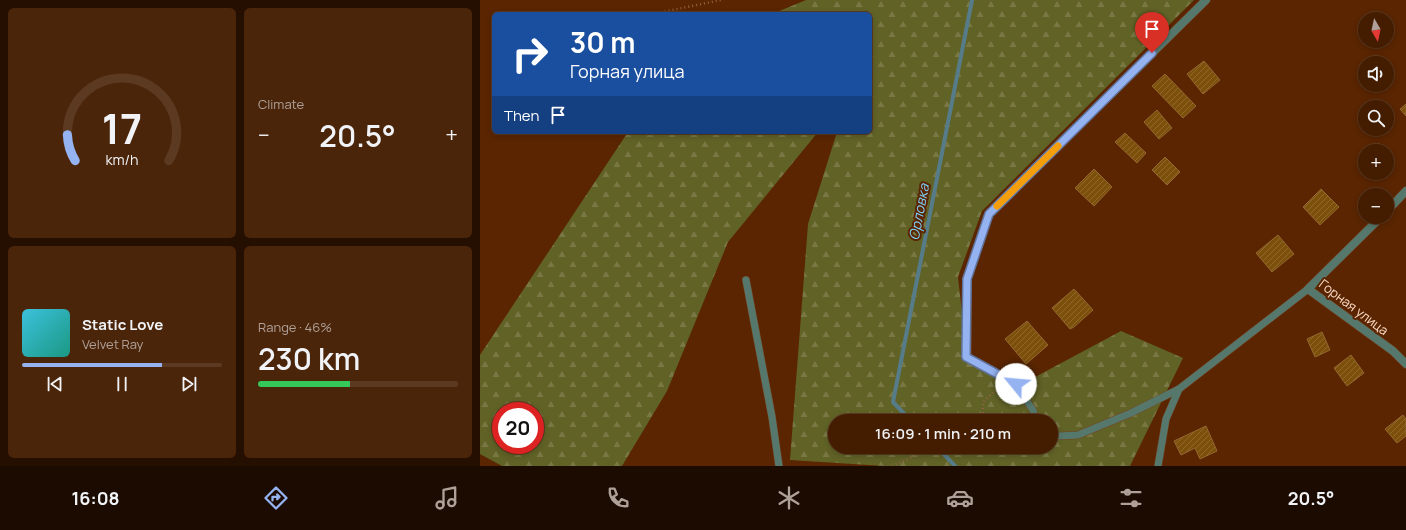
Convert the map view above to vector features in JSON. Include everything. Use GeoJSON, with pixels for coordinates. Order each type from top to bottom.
{"type":"FeatureCollection","features":[{"type":"Feature","properties":{"kind":"street"},"geometry":{"type":"LineString","coordinates":[[966,357],[967,279],[989,214],[1206,0]]}},
{"type":"Feature","properties":{"kind":"street"},"geometry":{"type":"LineString","coordinates":[[1394,204],[1406,191]]}},
{"type":"Feature","properties":{"kind":"street","name":"Горная улица"},"geometry":{"type":"LineString","coordinates":[[1374,224],[1322,277],[1308,289],[1393,351],[1406,364]]}},
{"type":"Feature","properties":{"kind":"lane"},"geometry":{"type":"LineString","coordinates":[[746,280],[772,417],[779,466]]}},
{"type":"Feature","properties":{"kind":"lane"},"geometry":{"type":"LineString","coordinates":[[1058,436],[1078,435],[1179,389],[1308,289]]}},
{"type":"Feature","properties":{"kind":"lane"},"geometry":{"type":"LineString","coordinates":[[966,357],[1016,384],[1034,410],[1035,414]]}},
{"type":"Feature","properties":{"kind":"lane"},"geometry":{"type":"LineString","coordinates":[[1158,466],[1166,419],[1179,389]]}},
{"type":"Feature","properties":{"kind":"path"},"geometry":{"type":"LineString","coordinates":[[663,12],[721,0]]}},
{"type":"Feature","properties":{"kind":"path"},"geometry":{"type":"LineString","coordinates":[[983,414],[983,402],[1007,379]]}},
{"type":"Feature","properties":{"kind":"path"},"geometry":{"type":"LineString","coordinates":[[892,466],[919,454]]}},
{"type":"Feature","properties":{"kind":"green space"},"geometry":{"type":"Polygon","coordinates":[[[806,0],[1194,0],[982,211],[958,277],[967,357],[1011,390],[1121,331],[1183,358],[1130,466],[884,466],[790,460],[808,224],[836,134],[872,134],[872,12],[777,12],[806,0]]]}},
{"type":"Feature","properties":{"kind":"green space"},"geometry":{"type":"Polygon","coordinates":[[[627,134],[816,134],[728,242],[667,391],[622,466],[502,466],[480,454],[480,355],[627,134]]]}},
{"type":"Feature","properties":{"kind":"building"},"geometry":{"type":"Polygon","coordinates":[[[1204,61],[1220,80],[1203,94],[1187,74],[1204,61]]]}},
{"type":"Feature","properties":{"kind":"building"},"geometry":{"type":"Polygon","coordinates":[[[1165,74],[1196,106],[1183,118],[1152,86],[1165,74]]]}},
{"type":"Feature","properties":{"kind":"building"},"geometry":{"type":"Polygon","coordinates":[[[1406,104],[1406,116],[1400,109],[1406,104]]]}},
{"type":"Feature","properties":{"kind":"building"},"geometry":{"type":"Polygon","coordinates":[[[1157,110],[1172,128],[1159,139],[1144,122],[1157,110]]]}},
{"type":"Feature","properties":{"kind":"building"},"geometry":{"type":"Polygon","coordinates":[[[1125,133],[1146,153],[1137,163],[1115,142],[1125,133]]]}},
{"type":"Feature","properties":{"kind":"building"},"geometry":{"type":"Polygon","coordinates":[[[1165,157],[1180,172],[1167,185],[1152,170],[1165,157]]]}},
{"type":"Feature","properties":{"kind":"building"},"geometry":{"type":"Polygon","coordinates":[[[1094,169],[1112,187],[1094,206],[1075,188],[1094,169]]]}},
{"type":"Feature","properties":{"kind":"building"},"geometry":{"type":"Polygon","coordinates":[[[1321,189],[1339,207],[1320,225],[1303,207],[1321,189]]]}},
{"type":"Feature","properties":{"kind":"building"},"geometry":{"type":"Polygon","coordinates":[[[1278,235],[1294,254],[1272,272],[1256,253],[1278,235]]]}},
{"type":"Feature","properties":{"kind":"building"},"geometry":{"type":"Polygon","coordinates":[[[1074,289],[1093,310],[1070,329],[1052,308],[1074,289]]]}},
{"type":"Feature","properties":{"kind":"building"},"geometry":{"type":"Polygon","coordinates":[[[1027,321],[1048,345],[1026,364],[1005,339],[1027,321]]]}},
{"type":"Feature","properties":{"kind":"building"},"geometry":{"type":"Polygon","coordinates":[[[1322,332],[1330,350],[1315,357],[1307,339],[1322,332]]]}},
{"type":"Feature","properties":{"kind":"building"},"geometry":{"type":"Polygon","coordinates":[[[1351,355],[1364,373],[1347,386],[1334,368],[1351,355]]]}},
{"type":"Feature","properties":{"kind":"building"},"geometry":{"type":"Polygon","coordinates":[[[1403,415],[1406,419],[1406,436],[1397,443],[1385,429],[1403,415]]]}},
{"type":"Feature","properties":{"kind":"building"},"geometry":{"type":"Polygon","coordinates":[[[1206,426],[1217,451],[1200,459],[1195,448],[1181,455],[1174,441],[1206,426]]]}},
{"type":"Feature","properties":{"kind":"waterway","name":"Орловка"},"geometry":{"type":"LineString","coordinates":[[904,414],[893,402],[972,0]]}},
{"type":"Feature","properties":{"kind":"waterway","name":"Орловка"},"geometry":{"type":"LineString","coordinates":[[944,454],[955,466]]}},
{"type":"Feature","properties":{"kind":"slow traffic"},"geometry":{"type":"LineString","coordinates":[[997,206],[1058,146]]}},
{"type":"Feature","properties":{"kind":"route"},"geometry":{"type":"LineString","coordinates":[[1016,384],[966,357],[967,279],[989,214],[1152,53]]}}]}
